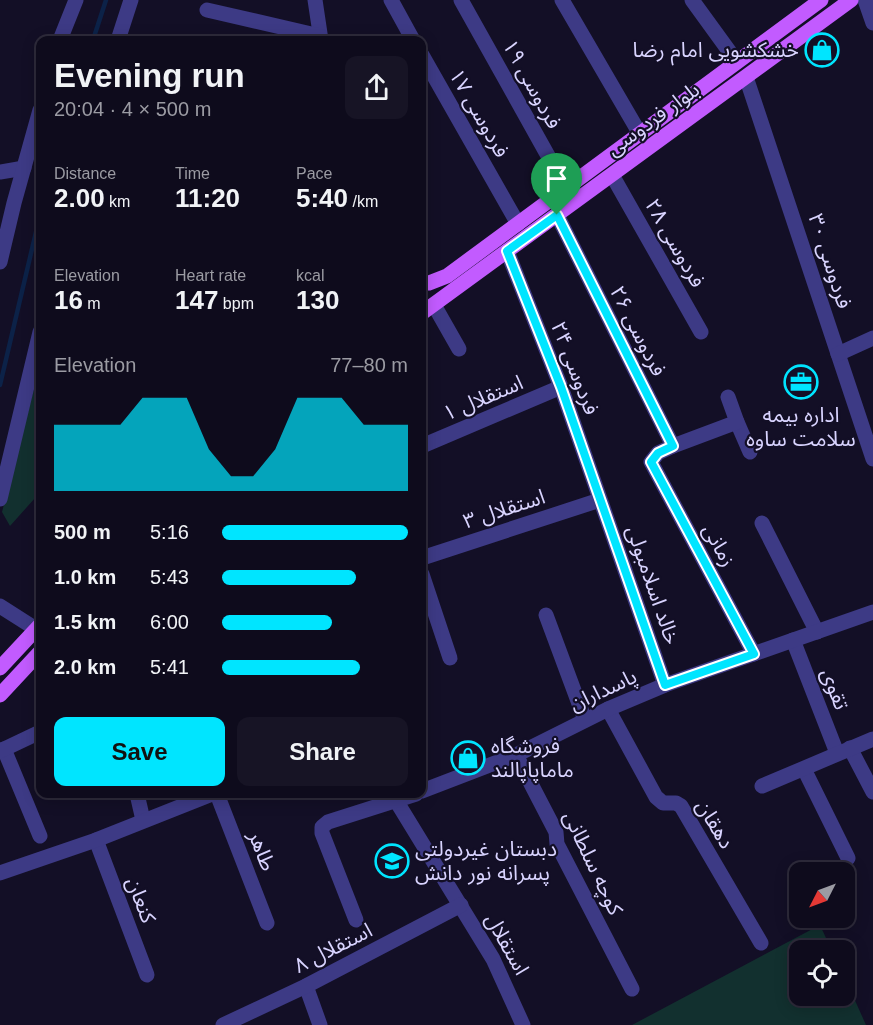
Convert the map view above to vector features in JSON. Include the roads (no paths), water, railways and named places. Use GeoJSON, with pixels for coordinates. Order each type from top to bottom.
{"type":"FeatureCollection","features":[{"type":"Feature","properties":{"kind":"main road","name":"بلوار فردوسی"},"geometry":{"type":"LineString","coordinates":[[426,283],[447,276],[821,0]]}},
{"type":"Feature","properties":{"kind":"main road","name":"بلوار فردوسی"},"geometry":{"type":"LineString","coordinates":[[428,309],[851,0]]}},
{"type":"Feature","properties":{"kind":"main road"},"geometry":{"type":"LineString","coordinates":[[0,668],[36,629]]}},
{"type":"Feature","properties":{"kind":"main road"},"geometry":{"type":"LineString","coordinates":[[0,695],[36,656]]}},
{"type":"Feature","properties":{"kind":"street"},"geometry":{"type":"LineString","coordinates":[[62,36],[76,0]]}},
{"type":"Feature","properties":{"kind":"street"},"geometry":{"type":"LineString","coordinates":[[119,36],[131,0]]}},
{"type":"Feature","properties":{"kind":"street"},"geometry":{"type":"LineString","coordinates":[[315,0],[321,36]]}},
{"type":"Feature","properties":{"kind":"street"},"geometry":{"type":"LineString","coordinates":[[391,0],[412,36]]}},
{"type":"Feature","properties":{"kind":"street","name":"فردوسی ۱۹"},"geometry":{"type":"LineString","coordinates":[[461,0],[566,188]]}},
{"type":"Feature","properties":{"kind":"street"},"geometry":{"type":"LineString","coordinates":[[562,0],[639,134]]}},
{"type":"Feature","properties":{"kind":"street"},"geometry":{"type":"LineString","coordinates":[[692,0],[737,62]]}},
{"type":"Feature","properties":{"kind":"street"},"geometry":{"type":"LineString","coordinates":[[865,0],[873,23]]}},
{"type":"Feature","properties":{"kind":"street"},"geometry":{"type":"LineString","coordinates":[[207,10],[313,36]]}},
{"type":"Feature","properties":{"kind":"street","name":"فردوسی ۱۷"},"geometry":{"type":"LineString","coordinates":[[426,62],[518,224]]}},
{"type":"Feature","properties":{"kind":"street","name":"فردوسی ۳۰"},"geometry":{"type":"LineString","coordinates":[[746,77],[873,459]]}},
{"type":"Feature","properties":{"kind":"street"},"geometry":{"type":"LineString","coordinates":[[0,262],[36,124]]}},
{"type":"Feature","properties":{"kind":"street"},"geometry":{"type":"LineString","coordinates":[[0,172],[24,168]]}},
{"type":"Feature","properties":{"kind":"street","name":"فردوسی ۲۸"},"geometry":{"type":"LineString","coordinates":[[612,175],[701,332]]}},
{"type":"Feature","properties":{"kind":"street","name":"فردوسی ۲۶"},"geometry":{"type":"LineString","coordinates":[[557,215],[673,446]]}},
{"type":"Feature","properties":{"kind":"street","name":"فردوسی ۲۴"},"geometry":{"type":"LineString","coordinates":[[507,251],[561,387],[600,500]]}},
{"type":"Feature","properties":{"kind":"street"},"geometry":{"type":"LineString","coordinates":[[428,309],[459,349]]}},
{"type":"Feature","properties":{"kind":"street"},"geometry":{"type":"LineString","coordinates":[[838,354],[873,338]]}},
{"type":"Feature","properties":{"kind":"street"},"geometry":{"type":"LineString","coordinates":[[0,499],[36,349]]}},
{"type":"Feature","properties":{"kind":"street","name":"استقلال ۱"},"geometry":{"type":"LineString","coordinates":[[426,445],[561,387]]}},
{"type":"Feature","properties":{"kind":"street"},"geometry":{"type":"LineString","coordinates":[[728,397],[750,452]]}},
{"type":"Feature","properties":{"kind":"street"},"geometry":{"type":"LineString","coordinates":[[673,446],[737,422]]}},
{"type":"Feature","properties":{"kind":"street","name":"زمانی"},"geometry":{"type":"LineString","coordinates":[[673,446],[654,456],[651,462],[754,654]]}},
{"type":"Feature","properties":{"kind":"street","name":"استقلال ۳"},"geometry":{"type":"LineString","coordinates":[[426,557],[600,500]]}},
{"type":"Feature","properties":{"kind":"street","name":"خالد اسلامبولی"},"geometry":{"type":"LineString","coordinates":[[600,500],[665,685]]}},
{"type":"Feature","properties":{"kind":"street"},"geometry":{"type":"LineString","coordinates":[[762,523],[817,632]]}},
{"type":"Feature","properties":{"kind":"street"},"geometry":{"type":"LineString","coordinates":[[426,586],[450,658]]}},
{"type":"Feature","properties":{"kind":"street"},"geometry":{"type":"LineString","coordinates":[[0,606],[36,626]]}},
{"type":"Feature","properties":{"kind":"street","name":"پاسداران"},"geometry":{"type":"LineString","coordinates":[[426,789],[516,755],[608,709],[665,685],[873,612]]}},
{"type":"Feature","properties":{"kind":"street"},"geometry":{"type":"LineString","coordinates":[[546,615],[585,720]]}},
{"type":"Feature","properties":{"kind":"street","name":"تقوی"},"geometry":{"type":"LineString","coordinates":[[794,640],[844,751],[873,792]]}},
{"type":"Feature","properties":{"kind":"street","name":"دهقان"},"geometry":{"type":"LineString","coordinates":[[608,709],[656,797],[663,803],[676,803],[681,806],[761,943]]}},
{"type":"Feature","properties":{"kind":"street"},"geometry":{"type":"LineString","coordinates":[[36,734],[2,750],[40,836]]}},
{"type":"Feature","properties":{"kind":"street"},"geometry":{"type":"LineString","coordinates":[[762,786],[873,739]]}},
{"type":"Feature","properties":{"kind":"street","name":"کوچه سلطانی"},"geometry":{"type":"LineString","coordinates":[[516,755],[556,832],[557,844],[632,989]]}},
{"type":"Feature","properties":{"kind":"street"},"geometry":{"type":"LineString","coordinates":[[804,769],[848,858]]}},
{"type":"Feature","properties":{"kind":"street"},"geometry":{"type":"LineString","coordinates":[[137,798],[143,820]]}},
{"type":"Feature","properties":{"kind":"street"},"geometry":{"type":"LineString","coordinates":[[0,873],[96,840],[201,798]]}},
{"type":"Feature","properties":{"kind":"street","name":"طاهر"},"geometry":{"type":"LineString","coordinates":[[219,798],[267,923]]}},
{"type":"Feature","properties":{"kind":"street"},"geometry":{"type":"LineString","coordinates":[[356,920],[322,834],[322,827],[328,822],[391,798]]}},
{"type":"Feature","properties":{"kind":"street","name":"استقلال"},"geometry":{"type":"LineString","coordinates":[[395,798],[493,959],[524,1025]]}},
{"type":"Feature","properties":{"kind":"street","name":"کنعان"},"geometry":{"type":"LineString","coordinates":[[96,840],[147,975]]}},
{"type":"Feature","properties":{"kind":"street","name":"استقلال ۸"},"geometry":{"type":"LineString","coordinates":[[223,1025],[306,986],[461,905]]}},
{"type":"Feature","properties":{"kind":"street"},"geometry":{"type":"LineString","coordinates":[[306,986],[320,1025]]}},
{"type":"Feature","properties":{"kind":"waterway"},"geometry":{"type":"LineString","coordinates":[[94,36],[106,0]]}},
{"type":"Feature","properties":{"kind":"waterway"},"geometry":{"type":"LineString","coordinates":[[0,385],[36,232]]}},
{"type":"Feature","properties":{"kind":"place","name":"خشکشویی امام رضا"},"geometry":{"type":"Point","coordinates":[822,50]}},
{"type":"Feature","properties":{"kind":"place","name":"اداره بیمه سلامت ساوه"},"geometry":{"type":"Point","coordinates":[801,382]}},
{"type":"Feature","properties":{"kind":"place","name":"فروشگاه ماماپاپالند"},"geometry":{"type":"Point","coordinates":[468,758]}},
{"type":"Feature","properties":{"kind":"place","name":"دبستان غیردولتی پسرانه نور دانش"},"geometry":{"type":"Point","coordinates":[392,861]}}]}
